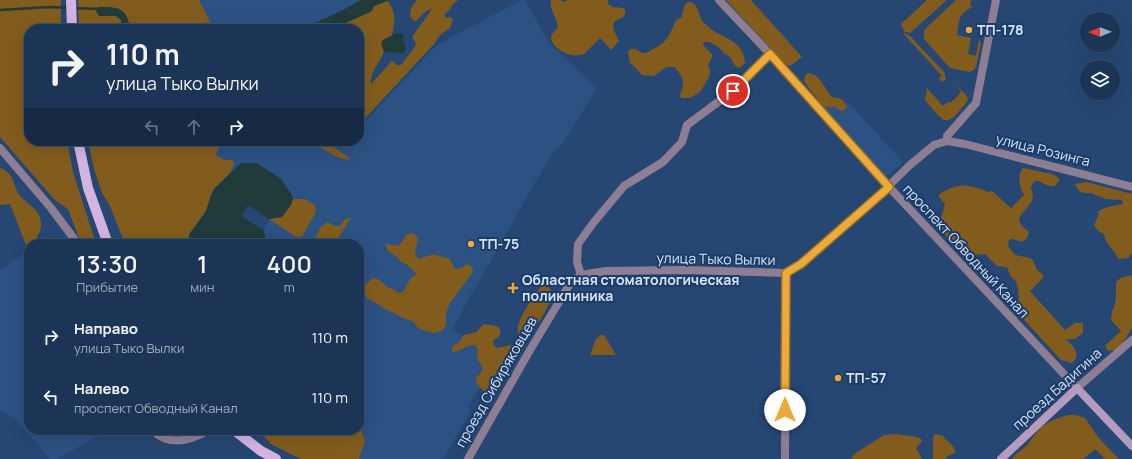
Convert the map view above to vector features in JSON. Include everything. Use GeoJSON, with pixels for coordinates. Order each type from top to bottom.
{"type":"FeatureCollection","features":[{"type":"Feature","properties":{"kind":"main road"},"geometry":{"type":"LineString","coordinates":[[71,0],[72,24]]}},
{"type":"Feature","properties":{"kind":"main road"},"geometry":{"type":"LineString","coordinates":[[79,146],[88,188],[106,239]]}},
{"type":"Feature","properties":{"kind":"main road","name":"проспект Обводный Канал"},"geometry":{"type":"LineString","coordinates":[[1077,388],[1132,446]]}},
{"type":"Feature","properties":{"kind":"main road","name":"проезд Бадигина"},"geometry":{"type":"LineString","coordinates":[[1001,459],[1077,388]]}},
{"type":"Feature","properties":{"kind":"main road"},"geometry":{"type":"LineString","coordinates":[[240,435],[269,457]]}},
{"type":"Feature","properties":{"kind":"street","name":"проспект Обводный Канал"},"geometry":{"type":"LineString","coordinates":[[719,0],[770,54],[889,187],[1077,388]]}},
{"type":"Feature","properties":{"kind":"street"},"geometry":{"type":"LineString","coordinates":[[947,141],[946,136],[976,102],[996,0]]}},
{"type":"Feature","properties":{"kind":"street"},"geometry":{"type":"LineString","coordinates":[[581,274],[577,262],[578,244],[624,186],[663,162],[682,142],[687,125],[733,91],[770,54]]}},
{"type":"Feature","properties":{"kind":"street","name":"улица Розинга"},"geometry":{"type":"LineString","coordinates":[[947,141],[965,144],[1132,186]]}},
{"type":"Feature","properties":{"kind":"street","name":"улица Тыко Вылки"},"geometry":{"type":"LineString","coordinates":[[581,274],[606,271],[684,270],[786,273],[801,264],[889,187],[910,165],[928,150],[938,143],[947,141]]}},
{"type":"Feature","properties":{"kind":"street"},"geometry":{"type":"LineString","coordinates":[[0,148],[51,208],[74,239]]}},
{"type":"Feature","properties":{"kind":"street"},"geometry":{"type":"LineString","coordinates":[[785,459],[786,273]]}},
{"type":"Feature","properties":{"kind":"street","name":"проезд Сибиряковцев"},"geometry":{"type":"LineString","coordinates":[[468,459],[530,350],[572,282],[581,274]]}},
{"type":"Feature","properties":{"kind":"street","name":"проезд Бадигина"},"geometry":{"type":"LineString","coordinates":[[1077,388],[1132,340]]}},
{"type":"Feature","properties":{"kind":"street"},"geometry":{"type":"LineString","coordinates":[[159,435],[174,441],[184,441],[200,435]]}},
{"type":"Feature","properties":{"kind":"shaded area"},"geometry":{"type":"Polygon","coordinates":[[[0,0],[61,0],[61,24],[24,24],[24,146],[68,146],[73,172],[94,239],[80,239],[68,209],[55,200],[0,137],[0,0]]]}},
{"type":"Feature","properties":{"kind":"shaded area"},"geometry":{"type":"Polygon","coordinates":[[[78,0],[199,0],[211,24],[129,24],[124,12],[111,7],[98,7],[116,16],[121,20],[121,24],[79,24],[78,0]]]}},
{"type":"Feature","properties":{"kind":"shaded area"},"geometry":{"type":"Polygon","coordinates":[[[199,0],[361,0],[314,24],[211,24],[199,0]]]}},
{"type":"Feature","properties":{"kind":"shaded area"},"geometry":{"type":"Polygon","coordinates":[[[361,0],[389,0],[374,6],[372,11],[343,24],[314,24],[361,0]]]}},
{"type":"Feature","properties":{"kind":"shaded area"},"geometry":{"type":"Polygon","coordinates":[[[417,0],[458,0],[444,15],[447,18],[450,17],[453,19],[450,28],[440,35],[434,44],[364,120],[364,24],[343,24],[372,11],[374,6],[387,1],[392,8],[394,13],[393,32],[391,36],[383,40],[382,46],[384,52],[373,72],[371,84],[392,61],[397,65],[401,65],[414,48],[416,43],[412,37],[432,9],[426,11],[416,21],[410,16],[411,8],[417,0]]]}},
{"type":"Feature","properties":{"kind":"shaded area"},"geometry":{"type":"Polygon","coordinates":[[[521,0],[525,0],[549,43],[597,88],[563,143],[551,155],[452,329],[499,357],[468,407],[471,410],[443,459],[321,459],[352,435],[364,435],[364,239],[266,239],[263,230],[269,219],[287,211],[191,231],[190,239],[187,239],[146,146],[364,146],[364,123],[437,45],[521,0]]]}},
{"type":"Feature","properties":{"kind":"shaded area"},"geometry":{"type":"Polygon","coordinates":[[[551,0],[560,0],[564,2],[568,0],[608,0],[608,4],[613,7],[624,8],[625,14],[623,17],[616,20],[613,26],[619,41],[611,50],[600,38],[584,54],[574,55],[562,51],[553,43],[551,37],[558,27],[551,7],[551,0]]]}},
{"type":"Feature","properties":{"kind":"shaded area"},"geometry":{"type":"Polygon","coordinates":[[[726,0],[751,0],[802,57],[790,66],[785,64],[726,0]]]}},
{"type":"Feature","properties":{"kind":"shaded area"},"geometry":{"type":"Polygon","coordinates":[[[927,0],[947,0],[910,33],[905,32],[901,24],[927,0]]]}},
{"type":"Feature","properties":{"kind":"shaded area"},"geometry":{"type":"Polygon","coordinates":[[[956,0],[971,0],[970,6],[973,7],[964,12],[960,18],[957,35],[971,38],[968,54],[976,56],[979,39],[981,44],[976,67],[970,72],[950,68],[924,39],[924,31],[927,27],[956,0]]]}},
{"type":"Feature","properties":{"kind":"shaded area"},"geometry":{"type":"Polygon","coordinates":[[[688,2],[695,4],[704,23],[713,31],[732,41],[739,47],[745,63],[740,68],[735,66],[730,57],[718,47],[710,42],[704,42],[703,45],[712,54],[708,65],[710,71],[709,77],[700,92],[690,98],[681,98],[680,95],[683,80],[675,67],[666,67],[654,76],[642,75],[630,63],[628,52],[630,49],[634,49],[642,53],[646,53],[666,40],[676,20],[681,18],[685,4],[688,2]]]}},
{"type":"Feature","properties":{"kind":"shaded area"},"geometry":{"type":"Polygon","coordinates":[[[98,7],[116,8],[124,12],[129,24],[121,24],[121,20],[116,16],[99,16],[96,11],[98,7]]]}},
{"type":"Feature","properties":{"kind":"shaded area"},"geometry":{"type":"Polygon","coordinates":[[[902,32],[910,36],[944,72],[946,79],[942,82],[939,78],[942,76],[902,32]]]}},
{"type":"Feature","properties":{"kind":"shaded area"},"geometry":{"type":"Polygon","coordinates":[[[397,33],[403,34],[406,48],[404,53],[384,52],[381,43],[383,40],[397,33]]]}},
{"type":"Feature","properties":{"kind":"shaded area"},"geometry":{"type":"Polygon","coordinates":[[[808,73],[819,79],[832,97],[842,99],[847,106],[845,110],[841,111],[835,107],[826,107],[822,105],[804,81],[805,76],[808,73]]]}},
{"type":"Feature","properties":{"kind":"shaded area"},"geometry":{"type":"Polygon","coordinates":[[[951,80],[967,96],[968,100],[955,116],[946,120],[937,115],[925,100],[927,88],[943,106],[948,102],[950,103],[959,95],[961,91],[951,80]]]}},
{"type":"Feature","properties":{"kind":"shaded area"},"geometry":{"type":"Polygon","coordinates":[[[844,102],[849,103],[903,162],[886,177],[823,106],[833,106],[839,109],[846,104],[844,102]]]}},
{"type":"Feature","properties":{"kind":"shaded area"},"geometry":{"type":"Polygon","coordinates":[[[89,146],[220,146],[216,155],[224,160],[233,160],[234,164],[230,173],[214,189],[206,211],[191,231],[189,239],[123,239],[110,206],[102,193],[94,169],[89,146]]]}},
{"type":"Feature","properties":{"kind":"shaded area"},"geometry":{"type":"Polygon","coordinates":[[[318,146],[332,146],[350,158],[348,160],[337,157],[318,146]]]}},
{"type":"Feature","properties":{"kind":"shaded area"},"geometry":{"type":"Polygon","coordinates":[[[241,163],[257,163],[281,179],[292,195],[293,199],[291,205],[282,217],[269,219],[263,229],[266,239],[189,239],[189,235],[206,211],[214,189],[241,163]]]}},
{"type":"Feature","properties":{"kind":"shaded area"},"geometry":{"type":"Polygon","coordinates":[[[0,168],[8,173],[18,193],[34,208],[39,215],[41,226],[36,239],[24,240],[10,204],[0,205],[0,168]]]}},
{"type":"Feature","properties":{"kind":"shaded area"},"geometry":{"type":"Polygon","coordinates":[[[1023,168],[1052,174],[1059,178],[1059,181],[1055,186],[1053,186],[1035,181],[1031,186],[1033,195],[1032,199],[1019,219],[1021,225],[1029,232],[1027,238],[1022,242],[1013,239],[1009,240],[1008,246],[1015,255],[1033,260],[1037,270],[1043,275],[1043,278],[1030,291],[1065,330],[1075,323],[1083,323],[1083,333],[1075,339],[1066,339],[1074,347],[1076,353],[1075,360],[1072,363],[1061,360],[1017,312],[1016,303],[1019,299],[1018,289],[1016,281],[1011,277],[1007,267],[997,266],[985,254],[972,255],[959,251],[945,235],[939,232],[938,229],[945,204],[939,195],[957,186],[975,187],[988,192],[992,191],[1011,208],[1024,195],[1019,181],[1023,168]]]}},
{"type":"Feature","properties":{"kind":"shaded area"},"geometry":{"type":"Polygon","coordinates":[[[1086,182],[1132,194],[1132,253],[1128,258],[1119,259],[1106,241],[1104,234],[1098,231],[1094,225],[1099,214],[1098,211],[1123,204],[1122,200],[1106,199],[1078,190],[1075,184],[1086,182]]]}},
{"type":"Feature","properties":{"kind":"shaded area"},"geometry":{"type":"Polygon","coordinates":[[[293,199],[305,199],[315,205],[316,212],[303,235],[300,237],[296,237],[269,219],[282,217],[291,205],[293,199]]]}},
{"type":"Feature","properties":{"kind":"shaded area"},"geometry":{"type":"Polygon","coordinates":[[[351,217],[338,239],[315,239],[321,227],[327,222],[335,226],[340,226],[344,220],[351,217]]]}},
{"type":"Feature","properties":{"kind":"shaded area"},"geometry":{"type":"Polygon","coordinates":[[[413,233],[418,238],[415,254],[419,259],[429,255],[436,255],[449,258],[455,269],[461,268],[467,264],[472,267],[473,272],[450,303],[446,313],[446,324],[444,329],[439,332],[434,333],[417,327],[414,322],[387,310],[367,298],[364,292],[365,286],[372,278],[378,279],[387,287],[398,293],[404,291],[410,279],[417,274],[387,250],[386,244],[399,246],[407,234],[413,233]]]}},
{"type":"Feature","properties":{"kind":"shaded area"},"geometry":{"type":"Polygon","coordinates":[[[24,253],[24,428],[16,419],[0,410],[0,271],[24,253]]]}},
{"type":"Feature","properties":{"kind":"shaded area"},"geometry":{"type":"Polygon","coordinates":[[[1132,275],[1132,328],[1121,346],[1115,350],[1109,351],[1106,349],[1106,345],[1121,331],[1111,320],[1116,297],[1116,283],[1121,278],[1132,275]]]}},
{"type":"Feature","properties":{"kind":"shaded area"},"geometry":{"type":"Polygon","coordinates":[[[542,285],[547,285],[550,288],[552,297],[543,316],[531,332],[523,339],[519,335],[518,329],[520,321],[528,304],[542,285]]]}},
{"type":"Feature","properties":{"kind":"shaded area"},"geometry":{"type":"Polygon","coordinates":[[[483,324],[499,328],[500,334],[493,341],[497,348],[511,345],[520,347],[522,350],[521,354],[519,355],[505,356],[505,365],[508,371],[507,376],[499,381],[496,389],[490,393],[484,392],[476,382],[476,377],[481,372],[482,368],[477,358],[478,349],[475,345],[452,352],[452,347],[460,341],[464,335],[477,332],[483,324]]]}},
{"type":"Feature","properties":{"kind":"shaded area"},"geometry":{"type":"Polygon","coordinates":[[[601,335],[604,335],[616,355],[590,355],[596,339],[601,335]]]}},
{"type":"Feature","properties":{"kind":"shaded area"},"geometry":{"type":"Polygon","coordinates":[[[1068,415],[1075,415],[1085,418],[1098,437],[1119,459],[1105,459],[1095,449],[1083,459],[1012,459],[1026,446],[1044,425],[1068,415]]]}},
{"type":"Feature","properties":{"kind":"shaded area"},"geometry":{"type":"Polygon","coordinates":[[[897,434],[921,439],[922,441],[916,448],[922,459],[851,459],[853,455],[884,435],[897,434]]]}},
{"type":"Feature","properties":{"kind":"shaded area"},"geometry":{"type":"Polygon","coordinates":[[[935,434],[943,436],[953,446],[955,453],[945,459],[933,459],[933,439],[935,434]]]}},
{"type":"Feature","properties":{"kind":"shaded area"},"geometry":{"type":"Polygon","coordinates":[[[30,435],[100,435],[56,459],[50,459],[30,435]]]}},
{"type":"Feature","properties":{"kind":"shaded area"},"geometry":{"type":"Polygon","coordinates":[[[263,435],[363,435],[365,441],[359,459],[301,459],[271,444],[263,435]]]}},
{"type":"Feature","properties":{"kind":"pier"},"geometry":{"type":"Polygon","coordinates":[[[248,205],[269,219],[263,230],[241,216],[248,205]]]}},
{"type":"Feature","properties":{"kind":"waterway"},"geometry":{"type":"LineString","coordinates":[[0,10],[50,7],[69,8]]}},
{"type":"Feature","properties":{"kind":"waterway"},"geometry":{"type":"LineString","coordinates":[[74,8],[99,9]]}},
{"type":"Feature","properties":{"kind":"place","name":"ТП-178"},"geometry":{"type":"Point","coordinates":[969,30]}},
{"type":"Feature","properties":{"kind":"place","name":"ТП-75"},"geometry":{"type":"Point","coordinates":[471,244]}},
{"type":"Feature","properties":{"kind":"place","name":"Областная стоматологическая поликлиника"},"geometry":{"type":"Point","coordinates":[513,288]}},
{"type":"Feature","properties":{"kind":"place","name":"ТП-57"},"geometry":{"type":"Point","coordinates":[838,378]}},
{"type":"Feature","properties":{"kind":"route"},"geometry":{"type":"LineString","coordinates":[[733,91],[770,54],[889,187],[801,264],[786,273],[785,410]]}}]}
